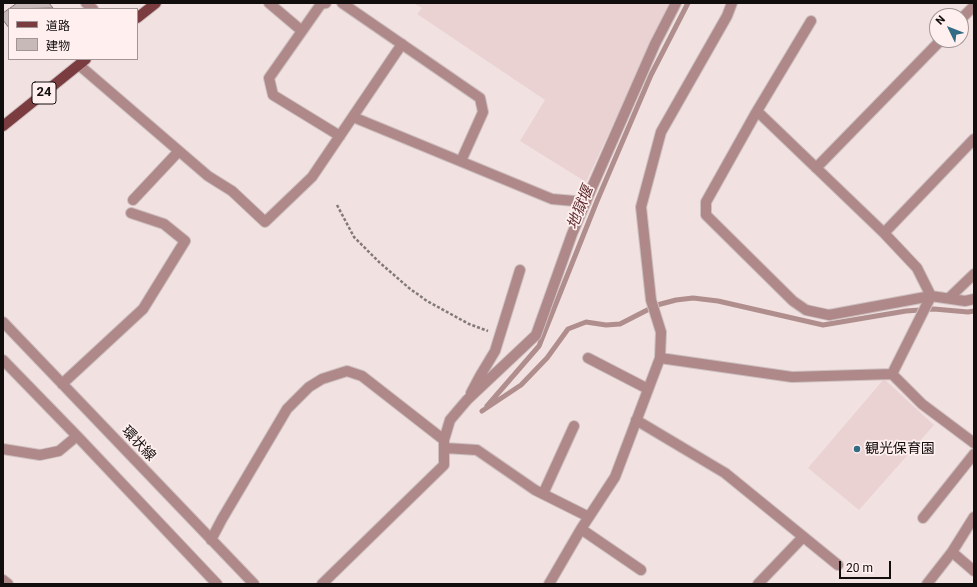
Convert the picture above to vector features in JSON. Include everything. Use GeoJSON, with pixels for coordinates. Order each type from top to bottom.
{"type":"FeatureCollection","features":[{"type":"Feature","properties":{"kind":"main road"},"geometry":{"type":"LineString","coordinates":[[138,17],[156,3]]}},
{"type":"Feature","properties":{"kind":"main road","name":"24"},"geometry":{"type":"LineString","coordinates":[[3,126],[82,62]]}},
{"type":"Feature","properties":{"kind":"street"},"geometry":{"type":"LineString","coordinates":[[269,3],[302,31]]}},
{"type":"Feature","properties":{"kind":"street"},"geometry":{"type":"LineString","coordinates":[[326,3],[321,4],[268,78],[274,95],[340,136]]}},
{"type":"Feature","properties":{"kind":"street"},"geometry":{"type":"LineString","coordinates":[[342,3],[480,98],[483,112],[461,162]]}},
{"type":"Feature","properties":{"kind":"street"},"geometry":{"type":"LineString","coordinates":[[322,584],[444,465],[444,444],[450,420],[467,400],[536,335],[572,234],[655,44],[676,3]]}},
{"type":"Feature","properties":{"kind":"street"},"geometry":{"type":"LineString","coordinates":[[550,584],[581,529],[615,477],[660,358],[661,332],[651,300],[642,208],[661,132],[727,16],[732,3]]}},
{"type":"Feature","properties":{"kind":"street"},"geometry":{"type":"LineString","coordinates":[[811,21],[757,111],[706,202],[706,215],[793,301],[806,310],[829,315],[931,296],[965,300],[974,299]]}},
{"type":"Feature","properties":{"kind":"street"},"geometry":{"type":"LineString","coordinates":[[82,62],[179,151],[208,176],[232,191],[265,222],[312,177],[402,44]]}},
{"type":"Feature","properties":{"kind":"street"},"geometry":{"type":"LineString","coordinates":[[816,168],[933,48]]}},
{"type":"Feature","properties":{"kind":"street"},"geometry":{"type":"LineString","coordinates":[[757,111],[884,233],[917,268],[931,296]]}},
{"type":"Feature","properties":{"kind":"street"},"geometry":{"type":"LineString","coordinates":[[353,117],[552,199],[586,202]]}},
{"type":"Feature","properties":{"kind":"street"},"geometry":{"type":"LineString","coordinates":[[884,233],[974,139]]}},
{"type":"Feature","properties":{"kind":"street"},"geometry":{"type":"LineString","coordinates":[[133,200],[179,151]]}},
{"type":"Feature","properties":{"kind":"street"},"geometry":{"type":"LineString","coordinates":[[62,384],[144,309],[185,241],[164,224],[131,213]]}},
{"type":"Feature","properties":{"kind":"street"},"geometry":{"type":"LineString","coordinates":[[467,400],[495,351],[520,270]]}},
{"type":"Feature","properties":{"kind":"street"},"geometry":{"type":"LineString","coordinates":[[949,298],[974,274]]}},
{"type":"Feature","properties":{"kind":"street"},"geometry":{"type":"LineString","coordinates":[[892,374],[931,296]]}},
{"type":"Feature","properties":{"kind":"street","name":"環状線"},"geometry":{"type":"LineString","coordinates":[[3,322],[254,584]]}},
{"type":"Feature","properties":{"kind":"street"},"geometry":{"type":"LineString","coordinates":[[588,358],[648,389]]}},
{"type":"Feature","properties":{"kind":"street"},"geometry":{"type":"LineString","coordinates":[[660,358],[792,377],[892,374],[922,404],[974,443]]}},
{"type":"Feature","properties":{"kind":"street"},"geometry":{"type":"LineString","coordinates":[[3,360],[217,584]]}},
{"type":"Feature","properties":{"kind":"street"},"geometry":{"type":"LineString","coordinates":[[211,540],[287,409],[309,387],[322,379],[348,371],[362,376],[444,444],[477,450],[535,490],[589,517]]}},
{"type":"Feature","properties":{"kind":"street"},"geometry":{"type":"LineString","coordinates":[[636,420],[725,473],[838,565]]}},
{"type":"Feature","properties":{"kind":"street"},"geometry":{"type":"LineString","coordinates":[[543,494],[574,426]]}},
{"type":"Feature","properties":{"kind":"street"},"geometry":{"type":"LineString","coordinates":[[3,449],[40,455],[58,451],[77,436]]}},
{"type":"Feature","properties":{"kind":"street"},"geometry":{"type":"LineString","coordinates":[[923,518],[974,454]]}},
{"type":"Feature","properties":{"kind":"street"},"geometry":{"type":"LineString","coordinates":[[927,584],[952,552],[974,517]]}},
{"type":"Feature","properties":{"kind":"street"},"geometry":{"type":"LineString","coordinates":[[581,529],[641,570]]}},
{"type":"Feature","properties":{"kind":"street"},"geometry":{"type":"LineString","coordinates":[[758,584],[803,537]]}},
{"type":"Feature","properties":{"kind":"street"},"geometry":{"type":"LineString","coordinates":[[952,552],[974,571]]}},
{"type":"Feature","properties":{"kind":"street"},"geometry":{"type":"LineString","coordinates":[[3,580],[8,584]]}},
{"type":"Feature","properties":{"kind":"path"},"geometry":{"type":"LineString","coordinates":[[337,205],[354,237],[379,262],[409,288],[427,301],[469,324],[499,336]]}},
{"type":"Feature","properties":{"kind":"shaded area"},"geometry":{"type":"Polygon","coordinates":[[[413,3],[670,3],[586,182],[520,141],[545,100],[417,14],[422,8],[413,3]]]}},
{"type":"Feature","properties":{"kind":"shaded area"},"geometry":{"type":"Polygon","coordinates":[[[884,379],[934,425],[859,510],[808,468],[884,379]]]}},
{"type":"Feature","properties":{"kind":"building"},"geometry":{"type":"Polygon","coordinates":[[[17,3],[49,3],[53,8],[10,8],[17,3]]]}},
{"type":"Feature","properties":{"kind":"building"},"geometry":{"type":"Polygon","coordinates":[[[8,9],[8,27],[3,20],[3,13],[8,9]]]}},
{"type":"Feature","properties":{"kind":"waterway","name":"地獄堰"},"geometry":{"type":"LineString","coordinates":[[487,406],[539,346],[597,201],[651,75],[688,3]]}},
{"type":"Feature","properties":{"kind":"waterway"},"geometry":{"type":"LineString","coordinates":[[482,411],[521,385],[547,358],[568,329],[586,322],[606,325],[620,324],[657,305],[676,300],[693,298],[718,301],[823,325],[906,311],[934,309],[968,312],[974,311]]}},
{"type":"Feature","properties":{"kind":"place","name":"観光保育園"},"geometry":{"type":"Point","coordinates":[857,449]}}]}
